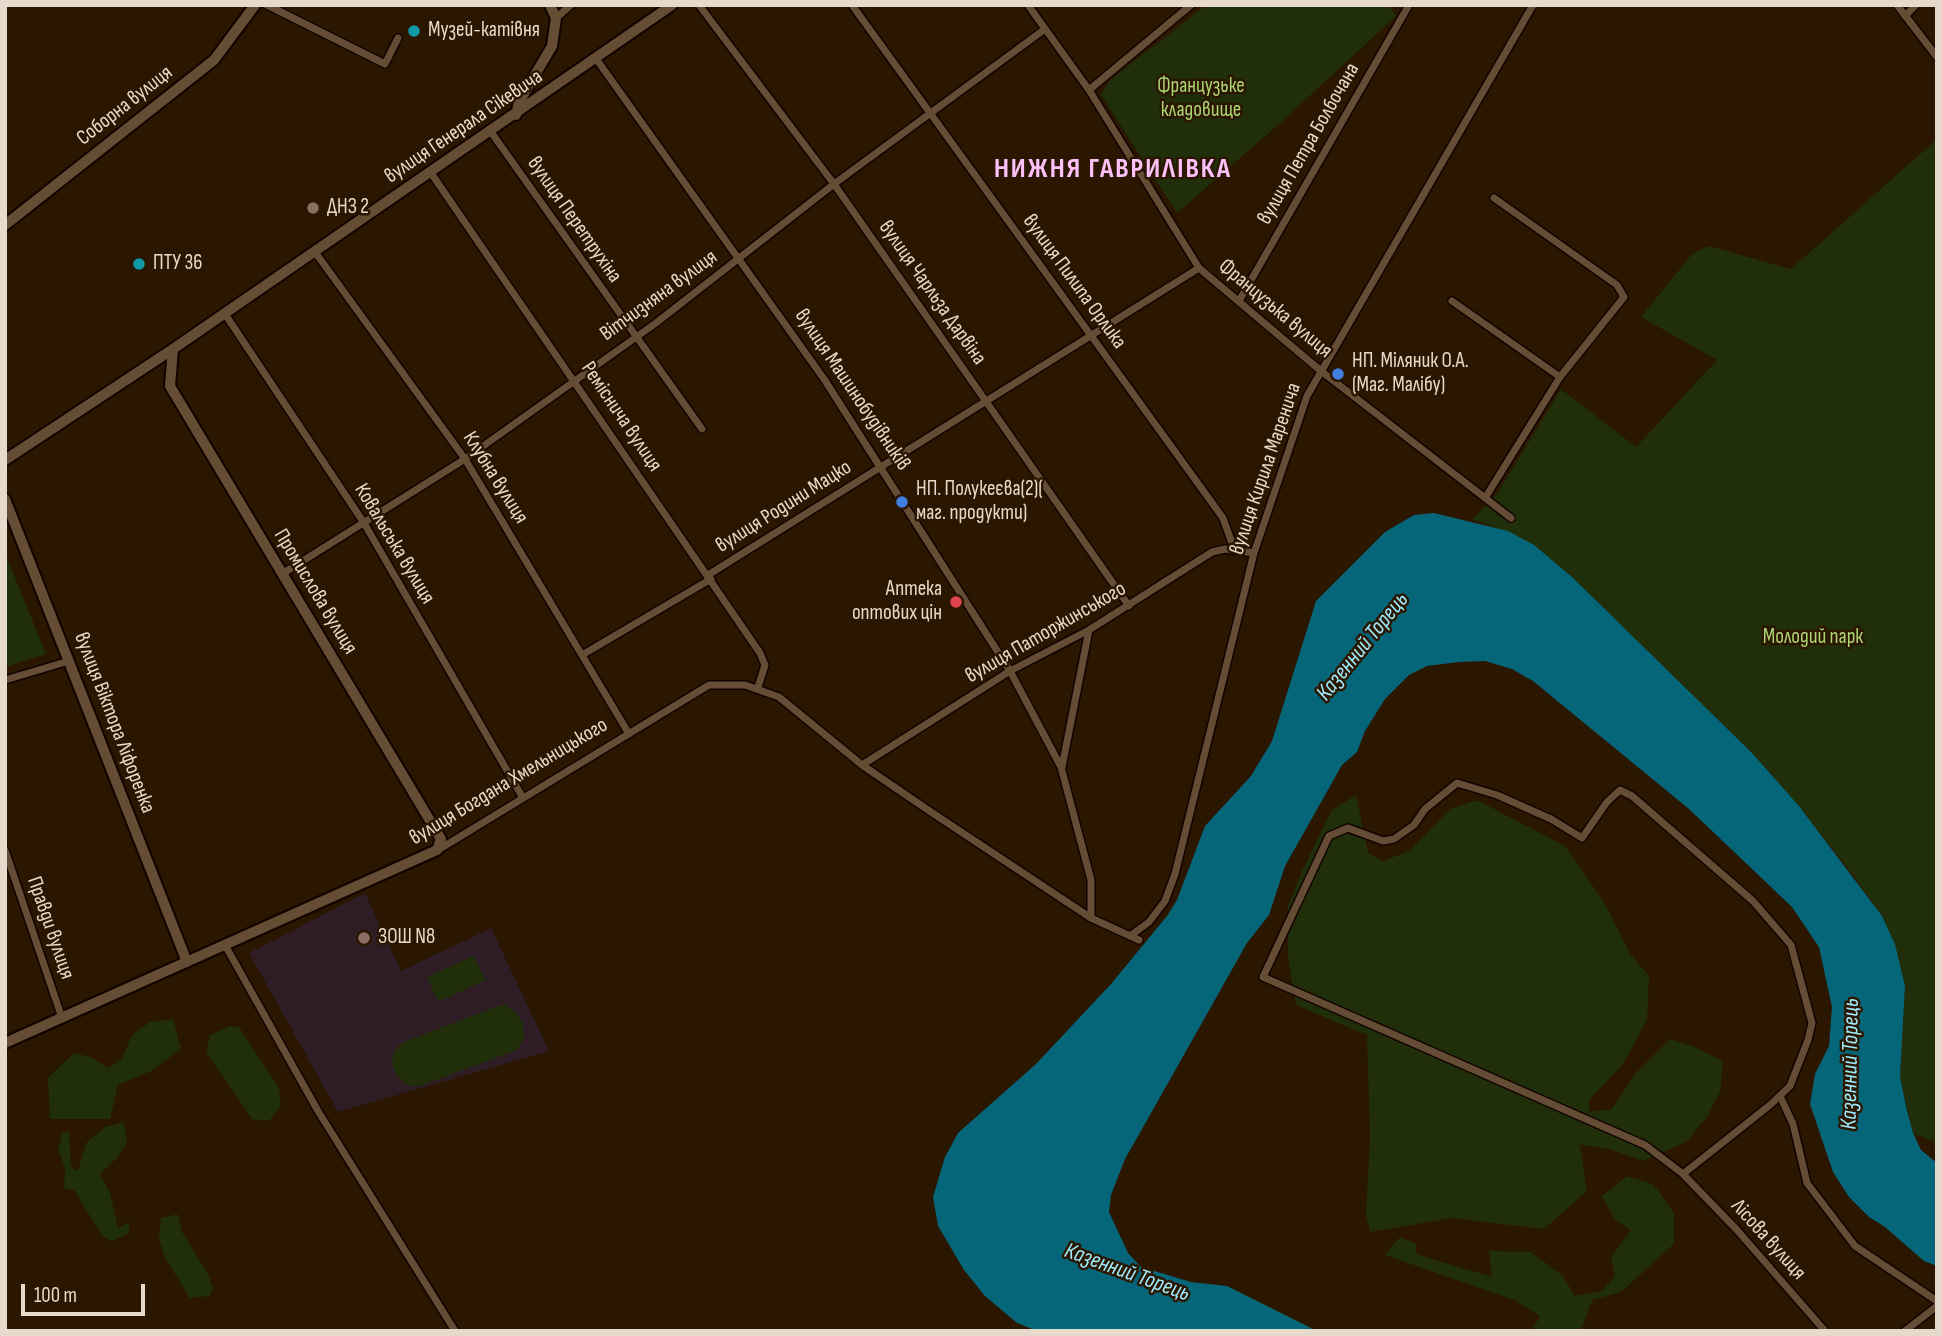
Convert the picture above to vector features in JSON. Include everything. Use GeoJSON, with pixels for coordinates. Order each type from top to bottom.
{"type":"FeatureCollection","features":[{"type":"Feature","properties":{"kind":"street","name":"Соборна вулиця"},"geometry":{"type":"LineString","coordinates":[[5,225],[214,60],[255,5]]}},
{"type":"Feature","properties":{"kind":"street"},"geometry":{"type":"LineString","coordinates":[[267,5],[386,64],[398,38]]}},
{"type":"Feature","properties":{"kind":"street"},"geometry":{"type":"LineString","coordinates":[[516,115],[524,92],[552,46],[556,18],[550,5]]}},
{"type":"Feature","properties":{"kind":"street"},"geometry":{"type":"LineString","coordinates":[[556,18],[570,5]]}},
{"type":"Feature","properties":{"kind":"street","name":"вулиця Генерала Сікевича"},"geometry":{"type":"LineString","coordinates":[[173,349],[597,60],[672,5]]}},
{"type":"Feature","properties":{"kind":"street","name":"вулиця Чарльза Дарвіна"},"geometry":{"type":"LineString","coordinates":[[699,5],[834,184],[1129,606]]}},
{"type":"Feature","properties":{"kind":"street","name":"вулиця Пилипа Орлика"},"geometry":{"type":"LineString","coordinates":[[852,5],[1223,518],[1234,549]]}},
{"type":"Feature","properties":{"kind":"street","name":"Французька вулиця"},"geometry":{"type":"LineString","coordinates":[[1028,5],[1089,90],[1199,268],[1321,371],[1511,518]]}},
{"type":"Feature","properties":{"kind":"street"},"geometry":{"type":"LineString","coordinates":[[1089,90],[1191,5]]}},
{"type":"Feature","properties":{"kind":"street","name":"вулиця Петра Болбочана"},"geometry":{"type":"LineString","coordinates":[[1239,301],[1409,5]]}},
{"type":"Feature","properties":{"kind":"street","name":"вулиця Кирила Маренича"},"geometry":{"type":"LineString","coordinates":[[1130,936],[1149,922],[1165,901],[1175,874],[1254,553],[1307,396],[1533,5]]}},
{"type":"Feature","properties":{"kind":"street"},"geometry":{"type":"LineString","coordinates":[[1897,5],[1937,57]]}},
{"type":"Feature","properties":{"kind":"street"},"geometry":{"type":"LineString","coordinates":[[1905,16],[1916,5]]}},
{"type":"Feature","properties":{"kind":"street","name":"Вітчизняна вулиця"},"geometry":{"type":"LineString","coordinates":[[282,575],[465,459],[635,338],[834,184],[932,115],[1045,29]]}},
{"type":"Feature","properties":{"kind":"street","name":"вулиця Машинобудівників"},"geometry":{"type":"LineString","coordinates":[[597,60],[824,379],[1010,671],[1061,767],[1091,880],[1091,918]]}},
{"type":"Feature","properties":{"kind":"street","name":"вулиця Перетрухіна"},"geometry":{"type":"LineString","coordinates":[[491,132],[702,429]]}},
{"type":"Feature","properties":{"kind":"street","name":"Реміснича вулиця"},"geometry":{"type":"LineString","coordinates":[[431,173],[760,653],[765,665],[758,687]]}},
{"type":"Feature","properties":{"kind":"street"},"geometry":{"type":"LineString","coordinates":[[1485,498],[1560,377],[1624,297],[1617,285],[1494,198]]}},
{"type":"Feature","properties":{"kind":"street","name":"Клубна вулиця"},"geometry":{"type":"LineString","coordinates":[[315,252],[465,459],[629,734]]}},
{"type":"Feature","properties":{"kind":"street","name":"вулиця Родини Мацко"},"geometry":{"type":"LineString","coordinates":[[582,655],[1199,268]]}},
{"type":"Feature","properties":{"kind":"street"},"geometry":{"type":"LineString","coordinates":[[1452,301],[1560,377]]}},
{"type":"Feature","properties":{"kind":"street","name":"Ковальська вулиця"},"geometry":{"type":"LineString","coordinates":[[225,314],[364,523],[523,798]]}},
{"type":"Feature","properties":{"kind":"street"},"geometry":{"type":"LineString","coordinates":[[5,460],[173,349]]}},
{"type":"Feature","properties":{"kind":"street","name":"Промислова вулиця"},"geometry":{"type":"LineString","coordinates":[[173,349],[170,386],[441,839],[437,850]]}},
{"type":"Feature","properties":{"kind":"street","name":"вулиця Віктора Ліфоренка"},"geometry":{"type":"LineString","coordinates":[[5,499],[187,962]]}},
{"type":"Feature","properties":{"kind":"street","name":"вулиця Паторжинського"},"geometry":{"type":"LineString","coordinates":[[862,765],[1010,671],[1089,630],[1212,552],[1234,549],[1254,553]]}},
{"type":"Feature","properties":{"kind":"street"},"geometry":{"type":"LineString","coordinates":[[1061,767],[1089,630]]}},
{"type":"Feature","properties":{"kind":"street"},"geometry":{"type":"LineString","coordinates":[[5,680],[69,661]]}},
{"type":"Feature","properties":{"kind":"street","name":"вулиця Богдана Хмельницького"},"geometry":{"type":"LineString","coordinates":[[5,1043],[437,850],[709,685],[758,687],[779,697],[862,765],[1091,918],[1139,940]]}},
{"type":"Feature","properties":{"kind":"street","name":"Лісова вулиця"},"geometry":{"type":"LineString","coordinates":[[1780,1096],[1795,1077],[1812,1023],[1791,945],[1753,901],[1632,796],[1620,790],[1607,802],[1582,838],[1551,819],[1497,795],[1457,783],[1425,809],[1414,825],[1394,839],[1383,841],[1348,828],[1329,836],[1263,977],[1645,1145],[1683,1174],[1737,1230],[1825,1331]]}},
{"type":"Feature","properties":{"kind":"street","name":"Правди вулиця"},"geometry":{"type":"LineString","coordinates":[[5,849],[62,1018]]}},
{"type":"Feature","properties":{"kind":"street"},"geometry":{"type":"LineString","coordinates":[[225,945],[318,1111],[455,1331]]}},
{"type":"Feature","properties":{"kind":"street"},"geometry":{"type":"LineString","coordinates":[[1683,1174],[1780,1096],[1793,1124],[1807,1183],[1855,1245],[1937,1304],[1905,1331]]}},
{"type":"Feature","properties":{"kind":"shaded area"},"geometry":{"type":"Polygon","coordinates":[[[365,893],[401,971],[491,928],[549,1051],[338,1112],[249,953],[365,893]]]}},
{"type":"Feature","properties":{"kind":"green space","name":"Французьке кладовище"},"geometry":{"type":"Polygon","coordinates":[[[1206,5],[1388,5],[1396,16],[1278,125],[1177,213],[1101,95],[1109,81],[1206,5]]]}},
{"type":"Feature","properties":{"kind":"green space","name":"Молодий парк"},"geometry":{"type":"Polygon","coordinates":[[[1937,139],[1937,1143],[1913,1133],[1900,1076],[1905,986],[1895,944],[1882,916],[1853,875],[1799,806],[1572,577],[1493,526],[1472,520],[1497,494],[1561,389],[1636,447],[1717,360],[1641,317],[1692,254],[1709,246],[1791,269],[1937,139]]]}},
{"type":"Feature","properties":{"kind":"green space"},"geometry":{"type":"Polygon","coordinates":[[[5,553],[46,654],[5,667],[5,553]]]}},
{"type":"Feature","properties":{"kind":"green space"},"geometry":{"type":"Polygon","coordinates":[[[1356,795],[1368,853],[1383,861],[1409,851],[1450,809],[1477,800],[1565,846],[1604,902],[1630,954],[1649,976],[1647,1020],[1623,1064],[1589,1100],[1589,1111],[1611,1110],[1635,1074],[1670,1039],[1693,1046],[1723,1061],[1720,1092],[1707,1117],[1686,1142],[1643,1161],[1610,1149],[1580,1145],[1587,1191],[1544,1229],[1452,1218],[1370,1232],[1366,1215],[1370,1138],[1367,1035],[1296,1005],[1288,958],[1288,906],[1302,871],[1331,811],[1356,795]]]}},
{"type":"Feature","properties":{"kind":"green space"},"geometry":{"type":"Polygon","coordinates":[[[473,956],[486,980],[438,1002],[427,977],[473,956]]]}},
{"type":"Feature","properties":{"kind":"green space"},"geometry":{"type":"Polygon","coordinates":[[[504,1004],[517,1013],[523,1024],[524,1038],[517,1050],[417,1087],[407,1085],[396,1075],[392,1063],[394,1051],[403,1042],[504,1004]]]}},
{"type":"Feature","properties":{"kind":"green space"},"geometry":{"type":"Polygon","coordinates":[[[173,1019],[181,1049],[151,1071],[118,1085],[110,1119],[50,1119],[48,1078],[74,1053],[90,1057],[109,1068],[122,1058],[132,1035],[150,1022],[173,1019]]]}},
{"type":"Feature","properties":{"kind":"green space"},"geometry":{"type":"Polygon","coordinates":[[[230,1026],[239,1027],[279,1088],[281,1106],[269,1121],[252,1119],[206,1052],[210,1035],[230,1026]]]}},
{"type":"Feature","properties":{"kind":"green space"},"geometry":{"type":"Polygon","coordinates":[[[124,1122],[127,1142],[117,1158],[100,1174],[110,1193],[118,1228],[129,1222],[129,1233],[112,1241],[103,1237],[74,1190],[64,1188],[65,1168],[58,1149],[62,1134],[69,1131],[71,1167],[78,1171],[86,1143],[105,1127],[124,1122]]]}},
{"type":"Feature","properties":{"kind":"green space"},"geometry":{"type":"Polygon","coordinates":[[[1627,1176],[1653,1184],[1674,1213],[1674,1244],[1621,1292],[1592,1300],[1581,1331],[1532,1331],[1540,1316],[1514,1300],[1385,1255],[1400,1237],[1416,1244],[1416,1254],[1492,1277],[1489,1251],[1531,1252],[1563,1276],[1575,1296],[1602,1291],[1615,1276],[1611,1257],[1631,1230],[1615,1220],[1602,1196],[1627,1176]]]}},
{"type":"Feature","properties":{"kind":"green space"},"geometry":{"type":"Polygon","coordinates":[[[178,1214],[182,1232],[207,1272],[213,1288],[209,1296],[190,1298],[165,1258],[159,1239],[161,1218],[178,1214]]]}},
{"type":"Feature","properties":{"kind":"water","name":"Казенний Торець"},"geometry":{"type":"Polygon","coordinates":[[[1434,513],[1508,531],[1534,545],[1572,577],[1752,753],[1799,806],[1882,916],[1895,944],[1905,986],[1900,1076],[1906,1106],[1921,1150],[1937,1163],[1937,1266],[1924,1261],[1885,1227],[1869,1217],[1849,1197],[1833,1172],[1810,1104],[1815,1074],[1829,1046],[1832,1007],[1819,947],[1792,907],[1689,809],[1533,681],[1512,669],[1485,661],[1459,662],[1427,666],[1409,675],[1385,699],[1365,731],[1357,752],[1342,765],[1285,866],[1269,915],[1247,943],[1125,1159],[1111,1195],[1109,1212],[1128,1253],[1141,1267],[1191,1282],[1227,1286],[1317,1331],[1037,1331],[1017,1323],[985,1296],[964,1270],[938,1226],[933,1197],[945,1157],[958,1133],[1036,1064],[1111,984],[1167,916],[1177,900],[1205,826],[1251,776],[1272,741],[1316,601],[1385,532],[1414,515],[1434,513]]]}},
{"type":"Feature","properties":{"kind":"place","name":"Музей-катівня"},"geometry":{"type":"Point","coordinates":[414,31]}},
{"type":"Feature","properties":{"kind":"place","name":"ДНЗ 2"},"geometry":{"type":"Point","coordinates":[313,208]}},
{"type":"Feature","properties":{"kind":"place","name":"ПТУ 36"},"geometry":{"type":"Point","coordinates":[139,264]}},
{"type":"Feature","properties":{"kind":"place","name":"НП. Міляник О.А. (Маг. Малібу)"},"geometry":{"type":"Point","coordinates":[1338,374]}},
{"type":"Feature","properties":{"kind":"place","name":"НП. Полукеєва(2)( маг. продукти)"},"geometry":{"type":"Point","coordinates":[902,502]}},
{"type":"Feature","properties":{"kind":"place","name":"Аптека оптових цін"},"geometry":{"type":"Point","coordinates":[956,602]}},
{"type":"Feature","properties":{"kind":"place","name":"ЗОШ N8"},"geometry":{"type":"Point","coordinates":[364,938]}},
{"type":"Feature","properties":{"kind":"district","name":"НИЖНЯ ГАВРИЛІВКА"},"geometry":{"type":"Point","coordinates":[1113,170]}}]}
